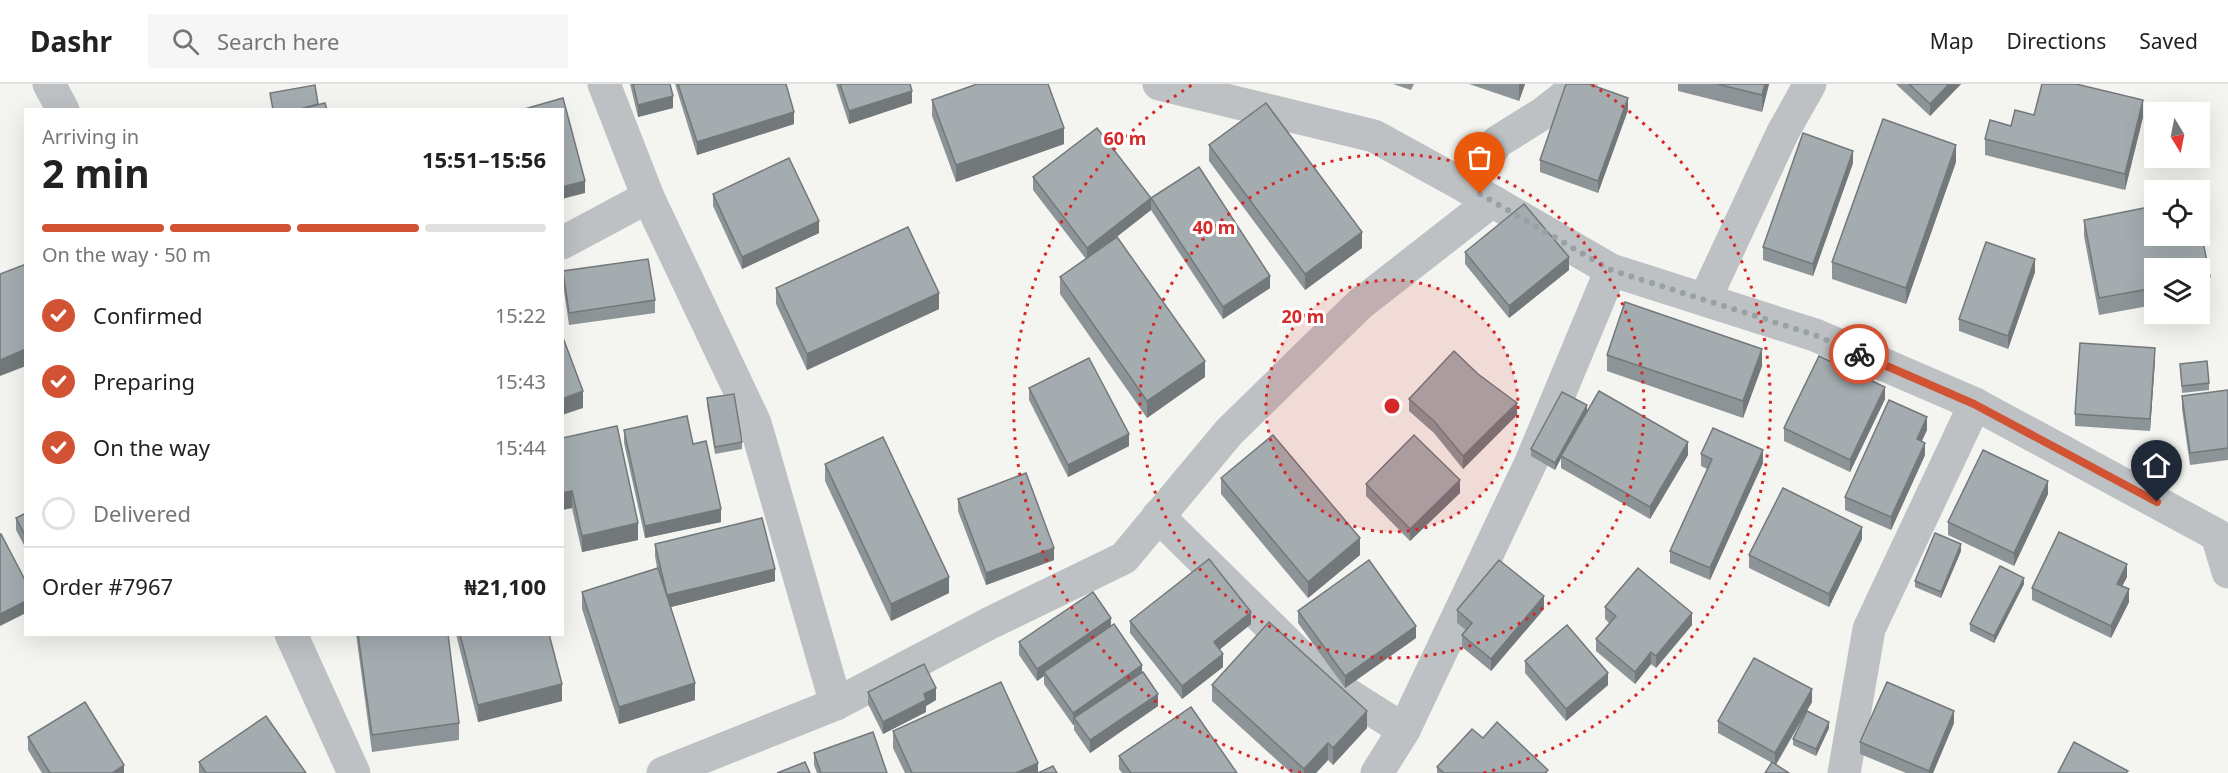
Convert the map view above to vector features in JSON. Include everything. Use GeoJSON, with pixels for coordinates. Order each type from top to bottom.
{"type":"FeatureCollection","features":[{"type":"Feature","properties":{"kind":"street"},"geometry":{"type":"LineString","coordinates":[[49,84],[62,108]]}},
{"type":"Feature","properties":{"kind":"street"},"geometry":{"type":"LineString","coordinates":[[604,84],[648,196],[754,423],[836,704]]}},
{"type":"Feature","properties":{"kind":"street"},"geometry":{"type":"LineString","coordinates":[[1159,84],[1374,136],[1611,270],[1815,335],[1974,404],[2223,531],[2228,572]]}},
{"type":"Feature","properties":{"kind":"street"},"geometry":{"type":"LineString","coordinates":[[663,773],[836,704],[990,623],[1124,558],[1229,432],[1360,304],[1480,194],[1497,142],[1542,114],[1581,84]]}},
{"type":"Feature","properties":{"kind":"street"},"geometry":{"type":"LineString","coordinates":[[1705,299],[1782,132],[1810,84]]}},
{"type":"Feature","properties":{"kind":"street"},"geometry":{"type":"LineString","coordinates":[[564,242],[648,196]]}},
{"type":"Feature","properties":{"kind":"street"},"geometry":{"type":"LineString","coordinates":[[1377,773],[1404,730],[1531,462],[1611,270]]}},
{"type":"Feature","properties":{"kind":"street"},"geometry":{"type":"LineString","coordinates":[[1844,773],[1869,629],[1974,404]]}},
{"type":"Feature","properties":{"kind":"street"},"geometry":{"type":"LineString","coordinates":[[1158,516],[1325,680],[1404,730]]}},
{"type":"Feature","properties":{"kind":"street"},"geometry":{"type":"LineString","coordinates":[[292,636],[354,773]]}},
{"type":"Feature","properties":{"kind":"building"},"geometry":{"type":"Polygon","coordinates":[[[633,84],[670,84],[673,96],[638,105],[633,84]]]}},
{"type":"Feature","properties":{"kind":"building"},"geometry":{"type":"Polygon","coordinates":[[[678,84],[786,84],[794,112],[697,142],[678,84]]]}},
{"type":"Feature","properties":{"kind":"building"},"geometry":{"type":"Polygon","coordinates":[[[840,84],[910,84],[912,91],[849,111],[840,84]]]}},
{"type":"Feature","properties":{"kind":"building"},"geometry":{"type":"Polygon","coordinates":[[[977,84],[1048,84],[1064,128],[956,165],[932,100],[977,84]]]}},
{"type":"Feature","properties":{"kind":"building"},"geometry":{"type":"Polygon","coordinates":[[[1566,84],[1589,84],[1628,98],[1598,181],[1540,160],[1566,84]]]}},
{"type":"Feature","properties":{"kind":"building"},"geometry":{"type":"Polygon","coordinates":[[[1717,84],[1765,84],[1762,95],[1717,84]]]}},
{"type":"Feature","properties":{"kind":"building"},"geometry":{"type":"Polygon","coordinates":[[[1909,84],[1949,84],[1930,104],[1909,84]]]}},
{"type":"Feature","properties":{"kind":"building"},"geometry":{"type":"Polygon","coordinates":[[[2042,84],[2076,84],[2143,100],[2125,174],[1985,139],[1990,120],[2011,126],[2015,110],[2034,115],[2042,84]]]}},
{"type":"Feature","properties":{"kind":"building"},"geometry":{"type":"Polygon","coordinates":[[[315,85],[318,104],[304,108],[273,108],[270,93],[315,85]]]}},
{"type":"Feature","properties":{"kind":"building"},"geometry":{"type":"Polygon","coordinates":[[[563,98],[585,181],[564,186],[564,108],[528,108],[563,98]]]}},
{"type":"Feature","properties":{"kind":"building"},"geometry":{"type":"Polygon","coordinates":[[[325,103],[326,108],[305,108],[325,103]]]}},
{"type":"Feature","properties":{"kind":"building"},"geometry":{"type":"Polygon","coordinates":[[[1266,103],[1362,232],[1305,274],[1209,145],[1266,103]]]}},
{"type":"Feature","properties":{"kind":"building"},"geometry":{"type":"Polygon","coordinates":[[[1883,119],[1956,145],[1906,288],[1832,262],[1883,119]]]}},
{"type":"Feature","properties":{"kind":"building"},"geometry":{"type":"Polygon","coordinates":[[[1097,128],[1151,198],[1087,248],[1033,177],[1097,128]]]}},
{"type":"Feature","properties":{"kind":"building"},"geometry":{"type":"Polygon","coordinates":[[[1803,133],[1853,151],[1813,264],[1763,247],[1803,133]]]}},
{"type":"Feature","properties":{"kind":"building"},"geometry":{"type":"Polygon","coordinates":[[[789,158],[819,221],[742,257],[713,194],[789,158]]]}},
{"type":"Feature","properties":{"kind":"building"},"geometry":{"type":"Polygon","coordinates":[[[1199,167],[1270,276],[1223,307],[1151,198],[1199,167]]]}},
{"type":"Feature","properties":{"kind":"building"},"geometry":{"type":"Polygon","coordinates":[[[1524,204],[1569,257],[1509,306],[1465,252],[1524,204]]]}},
{"type":"Feature","properties":{"kind":"building"},"geometry":{"type":"Polygon","coordinates":[[[2144,208],[2144,246],[2204,246],[2206,258],[2144,258],[2144,290],[2099,298],[2084,220],[2144,208]]]}},
{"type":"Feature","properties":{"kind":"building"},"geometry":{"type":"Polygon","coordinates":[[[908,227],[939,293],[807,354],[776,288],[908,227]]]}},
{"type":"Feature","properties":{"kind":"building"},"geometry":{"type":"Polygon","coordinates":[[[1117,237],[1205,361],[1147,401],[1060,277],[1117,237]]]}},
{"type":"Feature","properties":{"kind":"building"},"geometry":{"type":"Polygon","coordinates":[[[1986,242],[2035,259],[2008,336],[1959,319],[1986,242]]]}},
{"type":"Feature","properties":{"kind":"building"},"geometry":{"type":"Polygon","coordinates":[[[648,259],[655,300],[569,313],[564,271],[648,259]]]}},
{"type":"Feature","properties":{"kind":"building"},"geometry":{"type":"Polygon","coordinates":[[[24,265],[24,350],[0,360],[0,274],[24,265]]]}},
{"type":"Feature","properties":{"kind":"building"},"geometry":{"type":"Polygon","coordinates":[[[1625,302],[1762,349],[1743,401],[1607,355],[1625,302]]]}},
{"type":"Feature","properties":{"kind":"building"},"geometry":{"type":"Polygon","coordinates":[[[564,340],[583,391],[564,398],[564,340]]]}},
{"type":"Feature","properties":{"kind":"building"},"geometry":{"type":"Polygon","coordinates":[[[2080,343],[2155,348],[2150,419],[2075,414],[2080,343]]]}},
{"type":"Feature","properties":{"kind":"building"},"geometry":{"type":"Polygon","coordinates":[[[1454,351],[1478,374],[1517,403],[1463,456],[1434,421],[1409,399],[1454,351]]]}},
{"type":"Feature","properties":{"kind":"building"},"geometry":{"type":"Polygon","coordinates":[[[1819,356],[1885,387],[1850,460],[1784,428],[1819,356]]]}},
{"type":"Feature","properties":{"kind":"building"},"geometry":{"type":"Polygon","coordinates":[[[1089,358],[1129,434],[1068,465],[1029,388],[1089,358]]]}},
{"type":"Feature","properties":{"kind":"building"},"geometry":{"type":"Polygon","coordinates":[[[2207,361],[2209,383],[2182,386],[2180,364],[2207,361]]]}},
{"type":"Feature","properties":{"kind":"building"},"geometry":{"type":"Polygon","coordinates":[[[2228,390],[2228,448],[2190,453],[2182,396],[2228,390]]]}},
{"type":"Feature","properties":{"kind":"building"},"geometry":{"type":"Polygon","coordinates":[[[1599,391],[1688,442],[1650,507],[1561,456],[1599,391]]]}},
{"type":"Feature","properties":{"kind":"building"},"geometry":{"type":"Polygon","coordinates":[[[1562,392],[1587,405],[1555,463],[1531,449],[1562,392]]]}},
{"type":"Feature","properties":{"kind":"building"},"geometry":{"type":"Polygon","coordinates":[[[734,394],[742,442],[715,447],[707,398],[734,394]]]}},
{"type":"Feature","properties":{"kind":"building"},"geometry":{"type":"Polygon","coordinates":[[[1889,400],[1927,417],[1917,439],[1925,443],[1891,517],[1845,497],[1889,400]]]}},
{"type":"Feature","properties":{"kind":"building"},"geometry":{"type":"Polygon","coordinates":[[[687,416],[693,444],[706,441],[721,509],[645,526],[624,430],[687,416]]]}},
{"type":"Feature","properties":{"kind":"building"},"geometry":{"type":"Polygon","coordinates":[[[617,426],[638,523],[582,536],[572,491],[564,493],[564,438],[617,426]]]}},
{"type":"Feature","properties":{"kind":"building"},"geometry":{"type":"Polygon","coordinates":[[[1713,428],[1763,450],[1710,568],[1670,551],[1712,459],[1701,454],[1713,428]]]}},
{"type":"Feature","properties":{"kind":"building"},"geometry":{"type":"Polygon","coordinates":[[[1273,435],[1360,538],[1308,582],[1221,478],[1273,435]]]}},
{"type":"Feature","properties":{"kind":"building"},"geometry":{"type":"Polygon","coordinates":[[[1414,435],[1460,480],[1410,529],[1366,484],[1414,435]]]}},
{"type":"Feature","properties":{"kind":"building"},"geometry":{"type":"Polygon","coordinates":[[[883,437],[949,577],[891,604],[825,464],[883,437]]]}},
{"type":"Feature","properties":{"kind":"building"},"geometry":{"type":"Polygon","coordinates":[[[1983,450],[2048,481],[2014,553],[1948,522],[1983,450]]]}},
{"type":"Feature","properties":{"kind":"building"},"geometry":{"type":"Polygon","coordinates":[[[1026,473],[1054,548],[986,573],[958,499],[1026,473]]]}},
{"type":"Feature","properties":{"kind":"building"},"geometry":{"type":"Polygon","coordinates":[[[1783,488],[1862,527],[1829,594],[1749,555],[1783,488]]]}},
{"type":"Feature","properties":{"kind":"building"},"geometry":{"type":"Polygon","coordinates":[[[24,514],[24,533],[16,518],[24,514]]]}},
{"type":"Feature","properties":{"kind":"building"},"geometry":{"type":"Polygon","coordinates":[[[762,518],[775,569],[667,595],[655,544],[762,518]]]}},
{"type":"Feature","properties":{"kind":"building"},"geometry":{"type":"Polygon","coordinates":[[[2059,532],[2127,564],[2117,584],[2129,589],[2111,626],[2032,588],[2059,532]]]}},
{"type":"Feature","properties":{"kind":"building"},"geometry":{"type":"Polygon","coordinates":[[[1935,533],[1961,544],[1941,592],[1915,581],[1935,533]]]}},
{"type":"Feature","properties":{"kind":"building"},"geometry":{"type":"Polygon","coordinates":[[[1,534],[24,578],[24,602],[0,614],[1,534]]]}},
{"type":"Feature","properties":{"kind":"building"},"geometry":{"type":"Polygon","coordinates":[[[1209,559],[1251,612],[1214,642],[1223,654],[1182,686],[1130,621],[1209,559]]]}},
{"type":"Feature","properties":{"kind":"building"},"geometry":{"type":"Polygon","coordinates":[[[1369,560],[1416,626],[1345,676],[1298,611],[1369,560]]]}},
{"type":"Feature","properties":{"kind":"building"},"geometry":{"type":"Polygon","coordinates":[[[1499,560],[1544,596],[1491,659],[1462,635],[1472,623],[1457,610],[1499,560]]]}},
{"type":"Feature","properties":{"kind":"building"},"geometry":{"type":"Polygon","coordinates":[[[2000,566],[2024,578],[1994,636],[1970,624],[2000,566]]]}},
{"type":"Feature","properties":{"kind":"building"},"geometry":{"type":"Polygon","coordinates":[[[658,568],[695,683],[619,707],[582,592],[658,568]]]}},
{"type":"Feature","properties":{"kind":"building"},"geometry":{"type":"Polygon","coordinates":[[[1638,568],[1692,613],[1656,656],[1651,652],[1635,672],[1596,639],[1616,616],[1605,607],[1638,568]]]}},
{"type":"Feature","properties":{"kind":"building"},"geometry":{"type":"Polygon","coordinates":[[[1093,592],[1111,618],[1037,669],[1019,642],[1093,592]]]}},
{"type":"Feature","properties":{"kind":"building"},"geometry":{"type":"Polygon","coordinates":[[[1269,622],[1367,711],[1333,748],[1328,743],[1304,769],[1212,685],[1269,622]]]}},
{"type":"Feature","properties":{"kind":"building"},"geometry":{"type":"Polygon","coordinates":[[[1114,624],[1142,665],[1073,713],[1044,672],[1114,624]]]}},
{"type":"Feature","properties":{"kind":"building"},"geometry":{"type":"Polygon","coordinates":[[[1567,625],[1608,673],[1566,709],[1525,661],[1567,625]]]}},
{"type":"Feature","properties":{"kind":"building"},"geometry":{"type":"Polygon","coordinates":[[[358,636],[448,636],[459,723],[372,735],[358,636]]]}},
{"type":"Feature","properties":{"kind":"building"},"geometry":{"type":"Polygon","coordinates":[[[461,636],[550,636],[562,684],[478,705],[461,636]]]}},
{"type":"Feature","properties":{"kind":"building"},"geometry":{"type":"Polygon","coordinates":[[[1754,658],[1812,689],[1775,753],[1718,721],[1754,658]]]}},
{"type":"Feature","properties":{"kind":"building"},"geometry":{"type":"Polygon","coordinates":[[[924,664],[936,688],[924,694],[926,700],[883,722],[868,692],[924,664]]]}},
{"type":"Feature","properties":{"kind":"building"},"geometry":{"type":"Polygon","coordinates":[[[1143,672],[1158,694],[1090,740],[1074,718],[1143,672]]]}},
{"type":"Feature","properties":{"kind":"building"},"geometry":{"type":"Polygon","coordinates":[[[1001,682],[1038,763],[1016,773],[912,773],[893,731],[1001,682]]]}},
{"type":"Feature","properties":{"kind":"building"},"geometry":{"type":"Polygon","coordinates":[[[1887,682],[1954,711],[1929,771],[1860,742],[1887,682]]]}},
{"type":"Feature","properties":{"kind":"building"},"geometry":{"type":"Polygon","coordinates":[[[85,702],[124,765],[112,773],[50,773],[28,737],[85,702]]]}},
{"type":"Feature","properties":{"kind":"building"},"geometry":{"type":"Polygon","coordinates":[[[1191,707],[1237,773],[1131,773],[1119,756],[1191,707]]]}},
{"type":"Feature","properties":{"kind":"building"},"geometry":{"type":"Polygon","coordinates":[[[1807,711],[1829,722],[1816,749],[1793,739],[1807,711]]]}},
{"type":"Feature","properties":{"kind":"building"},"geometry":{"type":"Polygon","coordinates":[[[266,716],[306,773],[206,773],[199,762],[266,716]]]}},
{"type":"Feature","properties":{"kind":"building"},"geometry":{"type":"Polygon","coordinates":[[[1497,722],[1548,770],[1545,773],[1444,773],[1437,767],[1472,729],[1483,738],[1497,722]]]}},
{"type":"Feature","properties":{"kind":"building"},"geometry":{"type":"Polygon","coordinates":[[[873,732],[887,773],[821,773],[814,753],[873,732]]]}},
{"type":"Feature","properties":{"kind":"building"},"geometry":{"type":"Polygon","coordinates":[[[2074,742],[2128,771],[2126,773],[2058,773],[2074,742]]]}},
{"type":"Feature","properties":{"kind":"building"},"geometry":{"type":"Polygon","coordinates":[[[805,762],[810,773],[777,773],[805,762]]]}},
{"type":"Feature","properties":{"kind":"building"},"geometry":{"type":"Polygon","coordinates":[[[1772,762],[1789,773],[1765,773],[1772,762]]]}},
{"type":"Feature","properties":{"kind":"building"},"geometry":{"type":"Polygon","coordinates":[[[1053,766],[1057,773],[1038,773],[1053,766]]]}},
{"type":"Feature","properties":{"kind":"way so far"},"geometry":{"type":"LineString","coordinates":[[1480,194],[1611,270],[1815,335],[1859,354]]}},
{"type":"Feature","properties":{"kind":"route"},"geometry":{"type":"LineString","coordinates":[[1859,354],[1974,404],[2157,502]]}}]}
